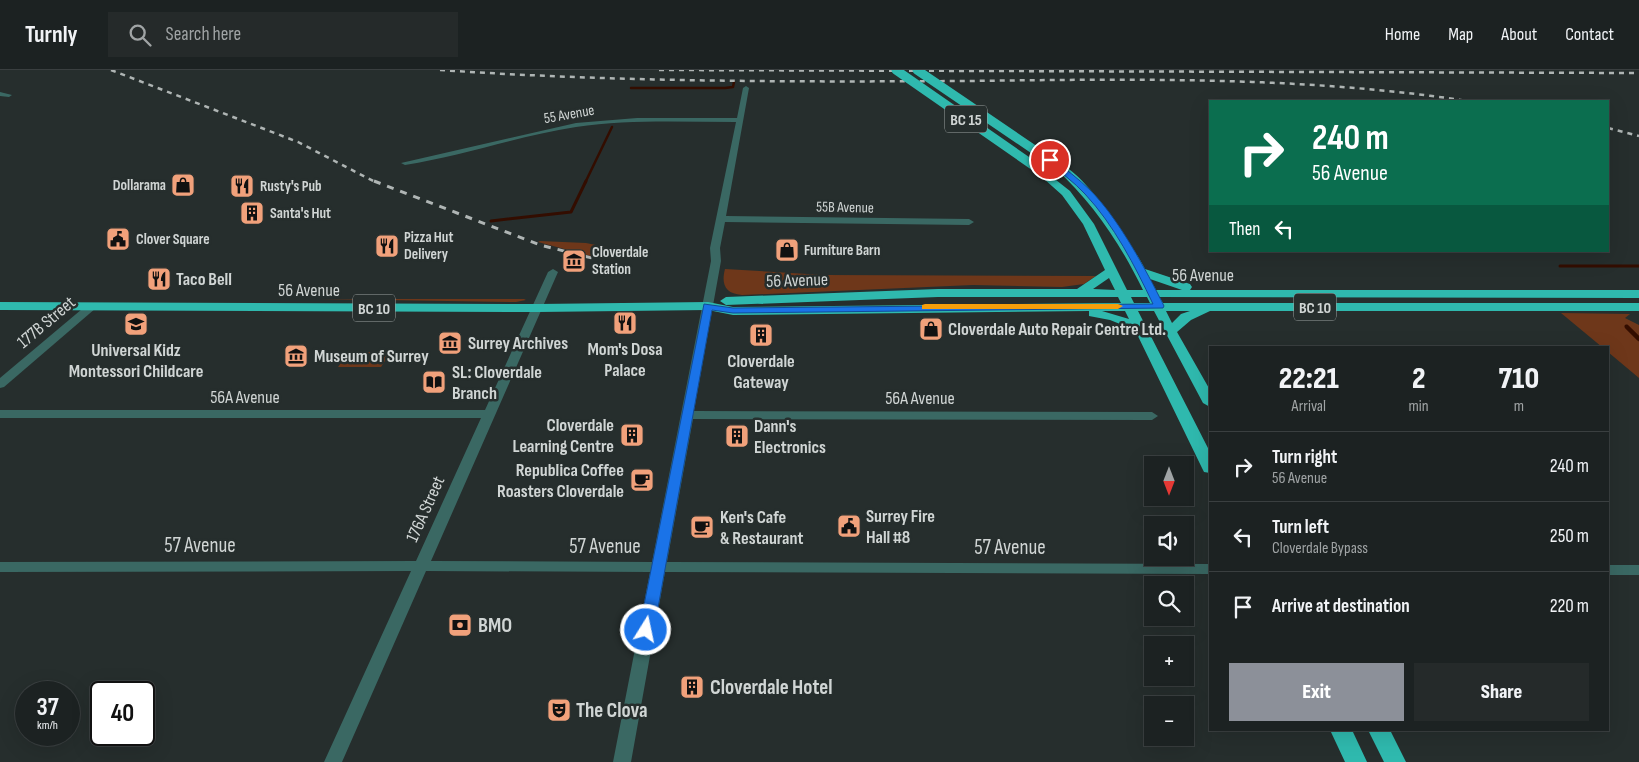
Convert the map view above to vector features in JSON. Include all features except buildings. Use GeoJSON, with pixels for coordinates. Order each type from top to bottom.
{"type":"FeatureCollection","features":[{"type":"Feature","properties":{"kind":"highway","name":"BC 15"},"geometry":{"type":"LineString","coordinates":[[896,70],[1037,168],[1056,184],[1076,206],[1130,306],[1209,466]]}},
{"type":"Feature","properties":{"kind":"highway","name":"BC 15"},"geometry":{"type":"LineString","coordinates":[[917,70],[1058,166],[1087,192],[1101,208],[1142,272],[1209,401]]}},
{"type":"Feature","properties":{"kind":"highway"},"geometry":{"type":"LineString","coordinates":[[1080,293],[1112,271]]}},
{"type":"Feature","properties":{"kind":"highway"},"geometry":{"type":"LineString","coordinates":[[1142,272],[1168,282],[1210,293]]}},
{"type":"Feature","properties":{"kind":"highway","name":"56 Avenue"},"geometry":{"type":"LineString","coordinates":[[708,306],[734,300],[893,294],[1639,294]]}},
{"type":"Feature","properties":{"kind":"highway","name":"56 Avenue"},"geometry":{"type":"LineString","coordinates":[[0,306],[538,308],[708,306],[733,310],[1130,306],[1639,307]]}},
{"type":"Feature","properties":{"kind":"highway"},"geometry":{"type":"LineString","coordinates":[[1066,307],[1114,317],[1140,328]]}},
{"type":"Feature","properties":{"kind":"highway"},"geometry":{"type":"LineString","coordinates":[[1171,331],[1186,317],[1213,307]]}},
{"type":"Feature","properties":{"kind":"highway"},"geometry":{"type":"LineString","coordinates":[[1341,731],[1356,762]]}},
{"type":"Feature","properties":{"kind":"highway"},"geometry":{"type":"LineString","coordinates":[[1380,731],[1395,762]]}},
{"type":"Feature","properties":{"kind":"street"},"geometry":{"type":"LineString","coordinates":[[622,762],[708,306],[716,261],[714,248],[746,88]]}},
{"type":"Feature","properties":{"kind":"street"},"geometry":{"type":"LineString","coordinates":[[0,94],[8,95]]}},
{"type":"Feature","properties":{"kind":"street","name":"55 Avenue"},"geometry":{"type":"LineString","coordinates":[[405,163],[472,151],[554,129],[605,122],[740,120]]}},
{"type":"Feature","properties":{"kind":"street","name":"55B Avenue"},"geometry":{"type":"LineString","coordinates":[[721,219],[970,222]]}},
{"type":"Feature","properties":{"kind":"street","name":"176A Street"},"geometry":{"type":"LineString","coordinates":[[333,762],[553,272]]}},
{"type":"Feature","properties":{"kind":"street","name":"177B Street"},"geometry":{"type":"LineString","coordinates":[[0,384],[92,306]]}},
{"type":"Feature","properties":{"kind":"street","name":"56A Avenue"},"geometry":{"type":"LineString","coordinates":[[0,414],[490,414]]}},
{"type":"Feature","properties":{"kind":"street","name":"56A Avenue"},"geometry":{"type":"LineString","coordinates":[[687,415],[1152,416]]}},
{"type":"Feature","properties":{"kind":"street","name":"57 Avenue"},"geometry":{"type":"LineString","coordinates":[[0,567],[421,566],[1209,570]]}},
{"type":"Feature","properties":{"kind":"street"},"geometry":{"type":"LineString","coordinates":[[1609,570],[1639,570]]}},
{"type":"Feature","properties":{"kind":"shaded area"},"geometry":{"type":"Polygon","coordinates":[[[538,242],[586,243],[611,248],[598,258],[538,242]]]}},
{"type":"Feature","properties":{"kind":"shaded area"},"geometry":{"type":"Polygon","coordinates":[[[725,269],[824,275],[1096,276],[1084,284],[1062,287],[973,285],[742,295],[732,293],[724,284],[725,269]]]}},
{"type":"Feature","properties":{"kind":"shaded area"},"geometry":{"type":"Polygon","coordinates":[[[320,299],[524,299],[526,300],[516,302],[320,299]]]}},
{"type":"Feature","properties":{"kind":"shaded area"},"geometry":{"type":"Polygon","coordinates":[[[1561,313],[1630,314],[1625,318],[1639,325],[1639,378],[1609,353],[1609,346],[1601,346],[1561,313]]]}},
{"type":"Feature","properties":{"kind":"shaded area"},"geometry":{"type":"Polygon","coordinates":[[[349,352],[391,352],[381,367],[338,367],[349,352]]]}},
{"type":"Feature","properties":{"kind":"waterway"},"geometry":{"type":"LineString","coordinates":[[631,88],[725,88],[733,87],[734,82]]}},
{"type":"Feature","properties":{"kind":"waterway"},"geometry":{"type":"LineString","coordinates":[[585,183],[612,127]]}},
{"type":"Feature","properties":{"kind":"waterway"},"geometry":{"type":"LineString","coordinates":[[491,221],[571,212],[586,181]]}},
{"type":"Feature","properties":{"kind":"waterway"},"geometry":{"type":"LineString","coordinates":[[1560,266],[1639,266]]}},
{"type":"Feature","properties":{"kind":"waterway"},"geometry":{"type":"LineString","coordinates":[[1626,326],[1639,339]]}},
{"type":"Feature","properties":{"kind":"railway"},"geometry":{"type":"LineString","coordinates":[[111,70],[298,142],[377,183]]}},
{"type":"Feature","properties":{"kind":"railway"},"geometry":{"type":"LineString","coordinates":[[440,70],[572,77],[769,81],[1218,81],[1343,87],[1460,100]]}},
{"type":"Feature","properties":{"kind":"railway"},"geometry":{"type":"LineString","coordinates":[[659,70],[1639,73]]}},
{"type":"Feature","properties":{"kind":"railway"},"geometry":{"type":"LineString","coordinates":[[1609,128],[1639,136]]}},
{"type":"Feature","properties":{"kind":"railway"},"geometry":{"type":"LineString","coordinates":[[374,181],[540,245],[592,258]]}},
{"type":"Feature","properties":{"kind":"slow traffic"},"geometry":{"type":"LineString","coordinates":[[925,307],[1118,306]]}},
{"type":"Feature","properties":{"kind":"place","name":"Dollarama"},"geometry":{"type":"Point","coordinates":[183,185]}},
{"type":"Feature","properties":{"kind":"place","name":"Rusty's Pub"},"geometry":{"type":"Point","coordinates":[242,186]}},
{"type":"Feature","properties":{"kind":"place","name":"Santa's Hut"},"geometry":{"type":"Point","coordinates":[252,213]}},
{"type":"Feature","properties":{"kind":"place","name":"Clover Square"},"geometry":{"type":"Point","coordinates":[118,239]}},
{"type":"Feature","properties":{"kind":"place","name":"Pizza Hut Delivery"},"geometry":{"type":"Point","coordinates":[387,246]}},
{"type":"Feature","properties":{"kind":"place","name":"Furniture Barn"},"geometry":{"type":"Point","coordinates":[787,250]}},
{"type":"Feature","properties":{"kind":"place","name":"Cloverdale Station"},"geometry":{"type":"Point","coordinates":[574,261]}},
{"type":"Feature","properties":{"kind":"place","name":"Taco Bell"},"geometry":{"type":"Point","coordinates":[159,279]}},
{"type":"Feature","properties":{"kind":"place","name":"Mom's Dosa Palace"},"geometry":{"type":"Point","coordinates":[625,323]}},
{"type":"Feature","properties":{"kind":"place","name":"Universal Kidz Montessori Childcare"},"geometry":{"type":"Point","coordinates":[136,324]}},
{"type":"Feature","properties":{"kind":"place","name":"Cloverdale Auto Repair Centre Ltd."},"geometry":{"type":"Point","coordinates":[931,329]}},
{"type":"Feature","properties":{"kind":"place","name":"Cloverdale Gateway"},"geometry":{"type":"Point","coordinates":[761,335]}},
{"type":"Feature","properties":{"kind":"place","name":"Surrey Archives"},"geometry":{"type":"Point","coordinates":[450,343]}},
{"type":"Feature","properties":{"kind":"place","name":"Museum of Surrey"},"geometry":{"type":"Point","coordinates":[296,356]}},
{"type":"Feature","properties":{"kind":"place","name":"SL: Cloverdale Branch"},"geometry":{"type":"Point","coordinates":[434,382]}},
{"type":"Feature","properties":{"kind":"place","name":"Cloverdale Learning Centre"},"geometry":{"type":"Point","coordinates":[632,435]}},
{"type":"Feature","properties":{"kind":"place","name":"Dann's Electronics"},"geometry":{"type":"Point","coordinates":[737,436]}},
{"type":"Feature","properties":{"kind":"place","name":"Republica Coffee Roasters Cloverdale"},"geometry":{"type":"Point","coordinates":[642,480]}},
{"type":"Feature","properties":{"kind":"place","name":"Surrey Fire Hall #8"},"geometry":{"type":"Point","coordinates":[849,526]}},
{"type":"Feature","properties":{"kind":"place","name":"Ken's Cafe & Restaurant"},"geometry":{"type":"Point","coordinates":[702,527]}},
{"type":"Feature","properties":{"kind":"place","name":"BMO"},"geometry":{"type":"Point","coordinates":[460,625]}},
{"type":"Feature","properties":{"kind":"place","name":"Cloverdale Hotel"},"geometry":{"type":"Point","coordinates":[692,687]}},
{"type":"Feature","properties":{"kind":"place","name":"The Clova"},"geometry":{"type":"Point","coordinates":[559,710]}},
{"type":"Feature","properties":{"kind":"route"},"geometry":{"type":"LineString","coordinates":[[646,630],[708,306],[726,310],[1159,306],[1142,272],[1112,222],[1087,192],[1050,160]]}}]}
